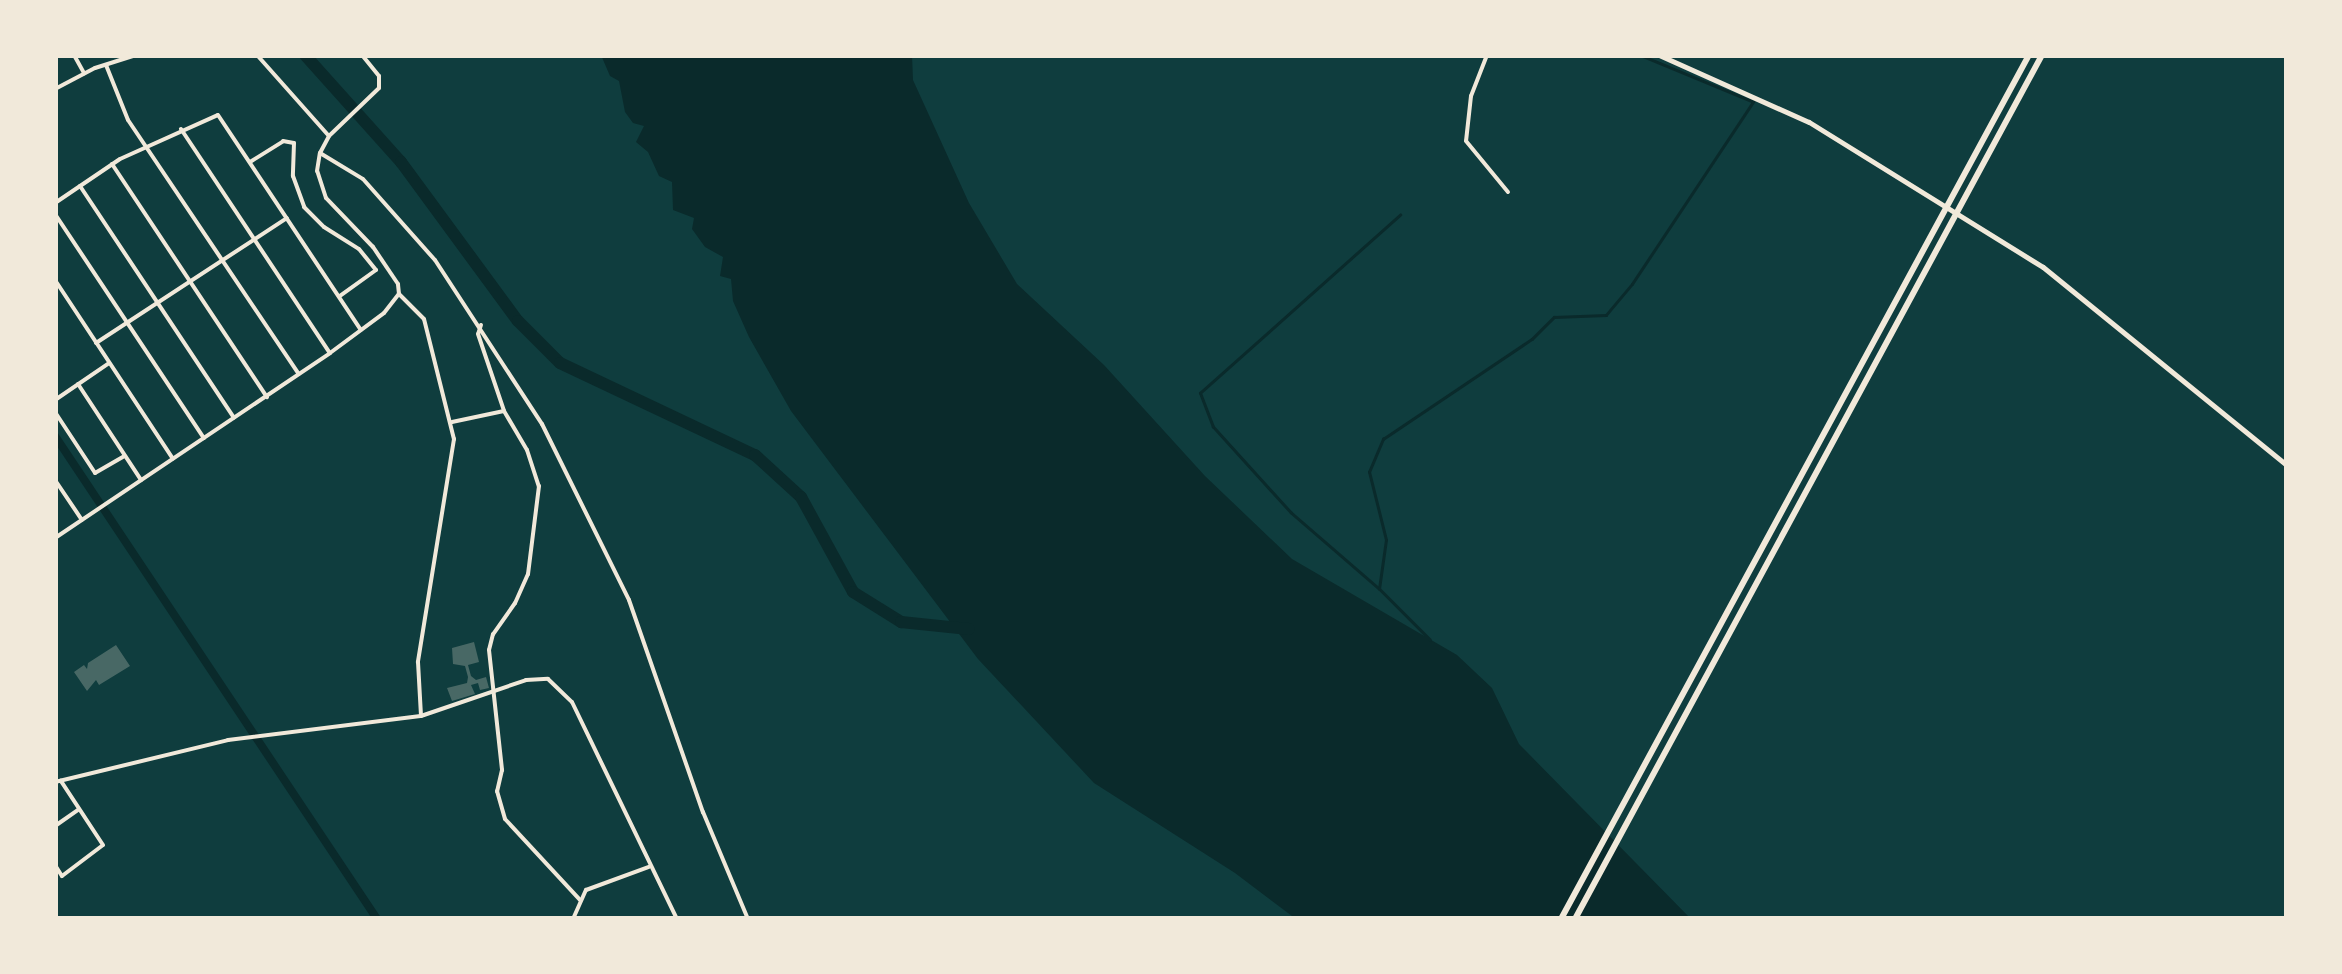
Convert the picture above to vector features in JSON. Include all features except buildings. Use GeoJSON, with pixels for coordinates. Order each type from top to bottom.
{"type":"FeatureCollection","features":[{"type":"Feature","properties":{"kind":"highway"},"geometry":{"type":"LineString","coordinates":[[1561,919],[1940,227],[2029,55]]}},
{"type":"Feature","properties":{"kind":"highway"},"geometry":{"type":"LineString","coordinates":[[1575,919],[1949,235],[2042,55]]}},
{"type":"Feature","properties":{"kind":"main road"},"geometry":{"type":"LineString","coordinates":[[1659,55],[1809,122],[2043,267],[2287,465]]}},
{"type":"Feature","properties":{"kind":"street"},"geometry":{"type":"LineString","coordinates":[[74,55],[84,73]]}},
{"type":"Feature","properties":{"kind":"street"},"geometry":{"type":"LineString","coordinates":[[55,89],[84,73],[136,55]]}},
{"type":"Feature","properties":{"kind":"street"},"geometry":{"type":"LineString","coordinates":[[257,55],[331,134]]}},
{"type":"Feature","properties":{"kind":"street"},"geometry":{"type":"LineString","coordinates":[[362,55],[380,76],[379,88],[331,134],[320,153],[322,191],[374,247],[398,284],[399,294],[424,319],[452,422],[455,454],[418,662],[421,716]]}},
{"type":"Feature","properties":{"kind":"street"},"geometry":{"type":"LineString","coordinates":[[1486,55],[1470,96],[1466,140],[1508,192]]}},
{"type":"Feature","properties":{"kind":"street"},"geometry":{"type":"LineString","coordinates":[[106,65],[128,120],[298,374]]}},
{"type":"Feature","properties":{"kind":"street"},"geometry":{"type":"LineString","coordinates":[[55,203],[112,164],[218,115],[362,330]]}},
{"type":"Feature","properties":{"kind":"street"},"geometry":{"type":"LineString","coordinates":[[182,129],[330,353]]}},
{"type":"Feature","properties":{"kind":"street"},"geometry":{"type":"LineString","coordinates":[[250,162],[283,141],[294,143],[293,176],[301,201],[324,227],[359,249],[376,270],[340,296]]}},
{"type":"Feature","properties":{"kind":"street"},"geometry":{"type":"LineString","coordinates":[[320,153],[363,180],[436,260],[481,324],[562,460],[630,600],[702,812],[748,919]]}},
{"type":"Feature","properties":{"kind":"street"},"geometry":{"type":"LineString","coordinates":[[112,164],[267,396]]}},
{"type":"Feature","properties":{"kind":"street"},"geometry":{"type":"LineString","coordinates":[[80,186],[234,418]]}},
{"type":"Feature","properties":{"kind":"street"},"geometry":{"type":"LineString","coordinates":[[55,214],[204,438]]}},
{"type":"Feature","properties":{"kind":"street"},"geometry":{"type":"LineString","coordinates":[[96,343],[287,218]]}},
{"type":"Feature","properties":{"kind":"street"},"geometry":{"type":"LineString","coordinates":[[55,280],[173,459]]}},
{"type":"Feature","properties":{"kind":"street"},"geometry":{"type":"LineString","coordinates":[[55,538],[330,353],[362,330],[399,294]]}},
{"type":"Feature","properties":{"kind":"street"},"geometry":{"type":"LineString","coordinates":[[481,324],[478,334],[504,411],[533,463],[540,506],[524,585],[490,642],[501,808],[580,900]]}},
{"type":"Feature","properties":{"kind":"street"},"geometry":{"type":"LineString","coordinates":[[55,400],[110,363]]}},
{"type":"Feature","properties":{"kind":"street"},"geometry":{"type":"LineString","coordinates":[[78,384],[142,480]]}},
{"type":"Feature","properties":{"kind":"street"},"geometry":{"type":"LineString","coordinates":[[452,422],[504,411]]}},
{"type":"Feature","properties":{"kind":"street"},"geometry":{"type":"LineString","coordinates":[[55,412],[95,473],[125,456]]}},
{"type":"Feature","properties":{"kind":"street"},"geometry":{"type":"LineString","coordinates":[[55,480],[58,490],[82,520]]}},
{"type":"Feature","properties":{"kind":"street"},"geometry":{"type":"LineString","coordinates":[[55,865],[62,876],[103,845],[58,782],[228,740],[421,716],[541,678],[566,692],[676,919]]}},
{"type":"Feature","properties":{"kind":"street"},"geometry":{"type":"LineString","coordinates":[[55,826],[79,808]]}},
{"type":"Feature","properties":{"kind":"street"},"geometry":{"type":"LineString","coordinates":[[573,919],[580,900],[600,883],[649,867]]}},
{"type":"Feature","properties":{"kind":"water"},"geometry":{"type":"Polygon","coordinates":[[[601,55],[912,55],[913,80],[969,203],[1017,284],[1104,365],[1205,476],[1292,559],[1457,655],[1492,688],[1519,744],[1691,919],[1296,919],[1235,873],[1094,783],[978,659],[791,411],[749,337],[733,301],[731,279],[720,276],[723,257],[705,247],[692,229],[694,218],[673,210],[672,182],[659,176],[648,152],[636,142],[644,126],[633,123],[625,112],[619,81],[610,76],[601,55]]]}},
{"type":"Feature","properties":{"kind":"waterway"},"geometry":{"type":"LineString","coordinates":[[305,55],[401,162],[518,321],[560,363],[755,455],[801,497],[853,592],[901,622],[969,629]]}},
{"type":"Feature","properties":{"kind":"waterway"},"geometry":{"type":"LineString","coordinates":[[1430,640],[1379,589],[1386,540],[1369,472],[1383,439],[1532,339],[1554,317],[1606,315],[1632,284],[1753,102],[1639,55]]}},
{"type":"Feature","properties":{"kind":"waterway"},"geometry":{"type":"LineString","coordinates":[[1379,589],[1291,513],[1213,427],[1200,393],[1400,215]]}},
{"type":"Feature","properties":{"kind":"waterway"},"geometry":{"type":"LineString","coordinates":[[55,436],[377,919]]}}]}
